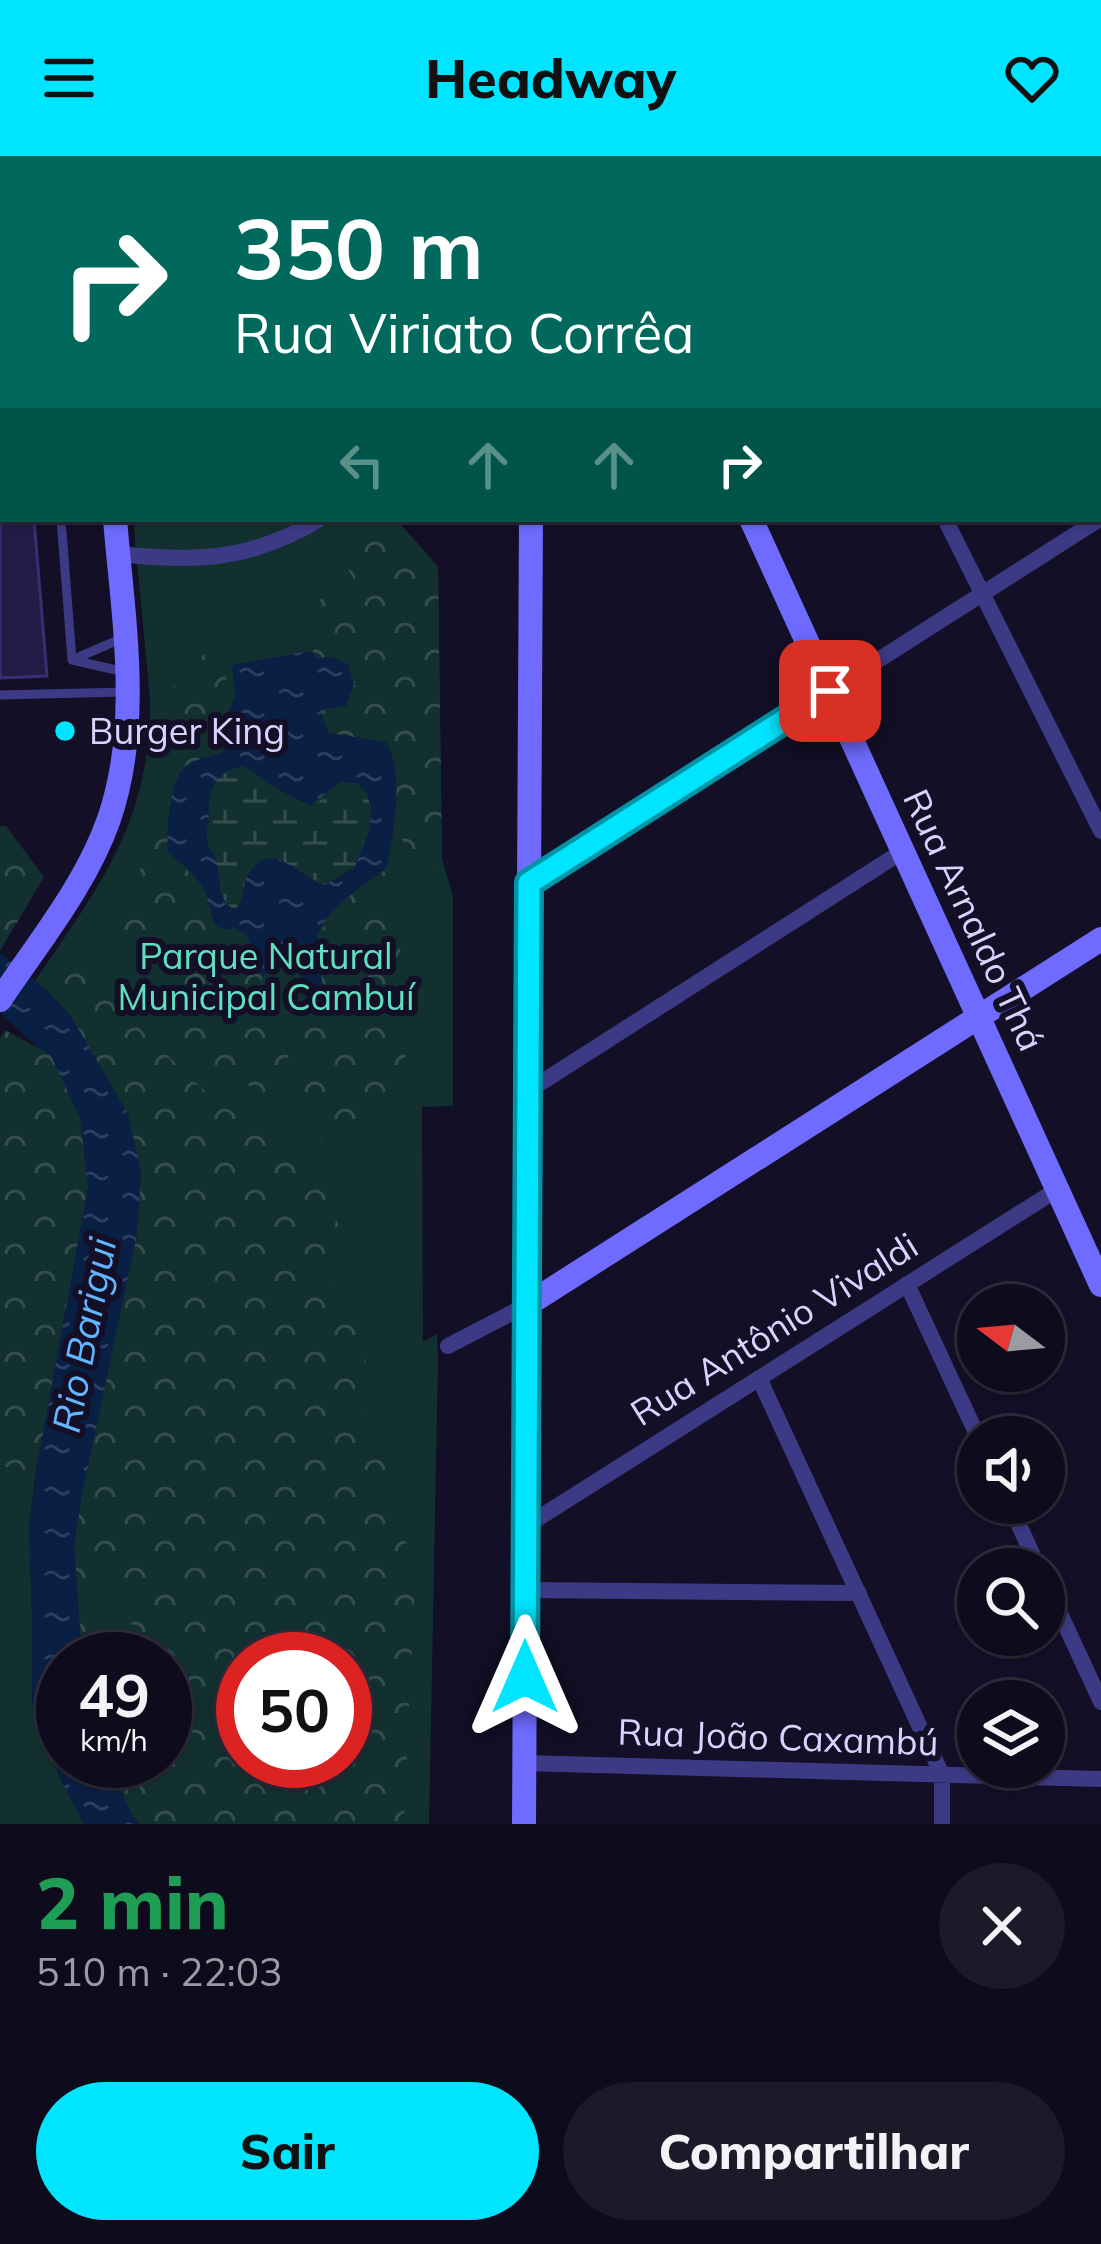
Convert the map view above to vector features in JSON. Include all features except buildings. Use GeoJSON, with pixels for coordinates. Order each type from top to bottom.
{"type":"FeatureCollection","features":[{"type":"Feature","properties":{"kind":"main road"},"geometry":{"type":"LineString","coordinates":[[0,1000],[84,873],[108,822],[124,762],[128,682],[115,522]]}},
{"type":"Feature","properties":{"kind":"main road","name":"Rua Arnaldo Thá"},"geometry":{"type":"LineString","coordinates":[[753,522],[1101,1285]]}},
{"type":"Feature","properties":{"kind":"main road"},"geometry":{"type":"LineString","coordinates":[[524,1824],[530,530]]}},
{"type":"Feature","properties":{"kind":"main road"},"geometry":{"type":"LineString","coordinates":[[527,1305],[1101,938]]}},
{"type":"Feature","properties":{"kind":"street"},"geometry":{"type":"LineString","coordinates":[[118,554],[233,555],[274,543],[314,522]]}},
{"type":"Feature","properties":{"kind":"street"},"geometry":{"type":"LineString","coordinates":[[946,522],[1101,831]]}},
{"type":"Feature","properties":{"kind":"street"},"geometry":{"type":"LineString","coordinates":[[529,883],[1095,522]]}},
{"type":"Feature","properties":{"kind":"street"},"geometry":{"type":"LineString","coordinates":[[528,1091],[903,851]]}},
{"type":"Feature","properties":{"kind":"street","name":"Rua Antônio Vivaldi"},"geometry":{"type":"LineString","coordinates":[[526,1526],[1058,1189]]}},
{"type":"Feature","properties":{"kind":"street"},"geometry":{"type":"LineString","coordinates":[[907,1284],[968,1416]]}},
{"type":"Feature","properties":{"kind":"street"},"geometry":{"type":"LineString","coordinates":[[448,1346],[527,1305]]}},
{"type":"Feature","properties":{"kind":"street"},"geometry":{"type":"LineString","coordinates":[[760,1378],[943,1774],[941,1824]]}},
{"type":"Feature","properties":{"kind":"street"},"geometry":{"type":"LineString","coordinates":[[526,1590],[859,1593]]}},
{"type":"Feature","properties":{"kind":"street"},"geometry":{"type":"LineString","coordinates":[[1065,1624],[1101,1702]]}},
{"type":"Feature","properties":{"kind":"street","name":"Rua João Caxambú"},"geometry":{"type":"LineString","coordinates":[[525,1763],[1101,1779]]}},
{"type":"Feature","properties":{"kind":"lane"},"geometry":{"type":"LineString","coordinates":[[61,522],[72,660]]}},
{"type":"Feature","properties":{"kind":"lane"},"geometry":{"type":"LineString","coordinates":[[72,660],[125,637]]}},
{"type":"Feature","properties":{"kind":"lane"},"geometry":{"type":"LineString","coordinates":[[72,660],[128,682]]}},
{"type":"Feature","properties":{"kind":"lane"},"geometry":{"type":"LineString","coordinates":[[0,695],[128,682]]}},
{"type":"Feature","properties":{"kind":"green space","name":"Parque Natural Municipal Cambuí"},"geometry":{"type":"Polygon","coordinates":[[[133,522],[399,522],[438,567],[442,859],[453,896],[453,1106],[422,1107],[423,1342],[437,1334],[438,1361],[429,1824],[139,1824],[121,1788],[192,1788],[192,1632],[81,1632],[49,992],[35,981],[100,882],[131,817],[142,781],[150,699],[133,522]]]}},
{"type":"Feature","properties":{"kind":"green space"},"geometry":{"type":"Polygon","coordinates":[[[376,522],[399,522],[438,567],[442,859],[434,866],[403,841],[397,825],[394,757],[386,742],[329,734],[321,714],[325,709],[320,669],[307,639],[305,608],[355,581],[339,554],[376,522]]]}},
{"type":"Feature","properties":{"kind":"green space"},"geometry":{"type":"Polygon","coordinates":[[[203,655],[215,657],[235,696],[222,729],[223,752],[193,763],[178,776],[165,766],[171,689],[203,655]]]}},
{"type":"Feature","properties":{"kind":"green space"},"geometry":{"type":"Polygon","coordinates":[[[243,765],[287,794],[317,803],[341,782],[357,783],[371,806],[370,828],[355,867],[326,885],[292,865],[245,883],[242,903],[236,910],[229,906],[207,839],[209,805],[220,776],[243,765]]]}},
{"type":"Feature","properties":{"kind":"green space"},"geometry":{"type":"Polygon","coordinates":[[[0,826],[6,826],[44,877],[0,951],[0,826]]]}},
{"type":"Feature","properties":{"kind":"green space"},"geometry":{"type":"Polygon","coordinates":[[[162,826],[168,827],[168,852],[197,879],[208,909],[228,930],[247,935],[263,992],[273,1008],[274,1025],[288,1053],[291,1088],[279,1102],[271,1096],[260,1098],[241,1081],[215,1081],[200,1045],[192,1038],[180,1040],[174,1032],[172,1012],[164,999],[166,953],[135,937],[126,943],[120,932],[133,907],[131,888],[162,826]]]}},
{"type":"Feature","properties":{"kind":"green space"},"geometry":{"type":"Polygon","coordinates":[[[386,869],[403,966],[408,1046],[389,1121],[375,1130],[367,1127],[355,1139],[323,1140],[308,1118],[293,994],[300,983],[314,988],[319,960],[315,943],[331,917],[345,900],[386,869]]]}},
{"type":"Feature","properties":{"kind":"green space"},"geometry":{"type":"Polygon","coordinates":[[[71,963],[208,1094],[235,1114],[272,1117],[293,1158],[302,1170],[316,1176],[330,1196],[342,1238],[323,1257],[353,1315],[363,1347],[370,1382],[364,1420],[368,1438],[387,1469],[392,1530],[416,1557],[404,1824],[139,1824],[119,1788],[192,1788],[192,1632],[138,1632],[116,1587],[103,1575],[92,1575],[88,1581],[91,1632],[80,1632],[74,1547],[137,1234],[71,1016],[49,992],[71,963]]]}},
{"type":"Feature","properties":{"kind":"green space"},"geometry":{"type":"Polygon","coordinates":[[[5,1030],[51,1055],[80,1118],[88,1187],[36,1472],[0,1466],[0,1038],[5,1030]]]}},
{"type":"Feature","properties":{"kind":"green space"},"geometry":{"type":"Polygon","coordinates":[[[0,1466],[36,1472],[29,1526],[36,1788],[65,1788],[84,1824],[0,1824],[0,1466]]]}},
{"type":"Feature","properties":{"kind":"water"},"geometry":{"type":"Polygon","coordinates":[[[311,651],[317,658],[331,657],[348,664],[354,684],[346,706],[321,714],[329,733],[386,742],[391,753],[396,804],[386,869],[343,901],[324,922],[316,946],[320,988],[306,982],[288,963],[274,965],[262,977],[247,935],[233,927],[216,926],[200,883],[168,852],[170,806],[180,773],[195,761],[223,752],[222,730],[235,696],[232,665],[311,651]],[[243,766],[226,772],[210,796],[207,839],[229,906],[236,910],[249,873],[267,859],[286,863],[325,885],[355,867],[370,828],[371,806],[357,783],[341,782],[311,805],[243,766]]]}},
{"type":"Feature","properties":{"kind":"water","name":"Rio Barigui"},"geometry":{"type":"Polygon","coordinates":[[[0,952],[71,1016],[128,1114],[141,1172],[137,1234],[74,1547],[80,1632],[36,1632],[36,1714],[32,1704],[29,1526],[88,1187],[80,1118],[51,1056],[0,1013],[0,952]]]}},
{"type":"Feature","properties":{"kind":"water"},"geometry":{"type":"Polygon","coordinates":[[[65,1788],[119,1788],[139,1824],[84,1824],[65,1788]]]}},
{"type":"Feature","properties":{"kind":"place","name":"Burger King"},"geometry":{"type":"Point","coordinates":[65,731]}},
{"type":"Feature","properties":{"kind":"route"},"geometry":{"type":"LineString","coordinates":[[525,1677],[529,883],[830,691]]}}]}
